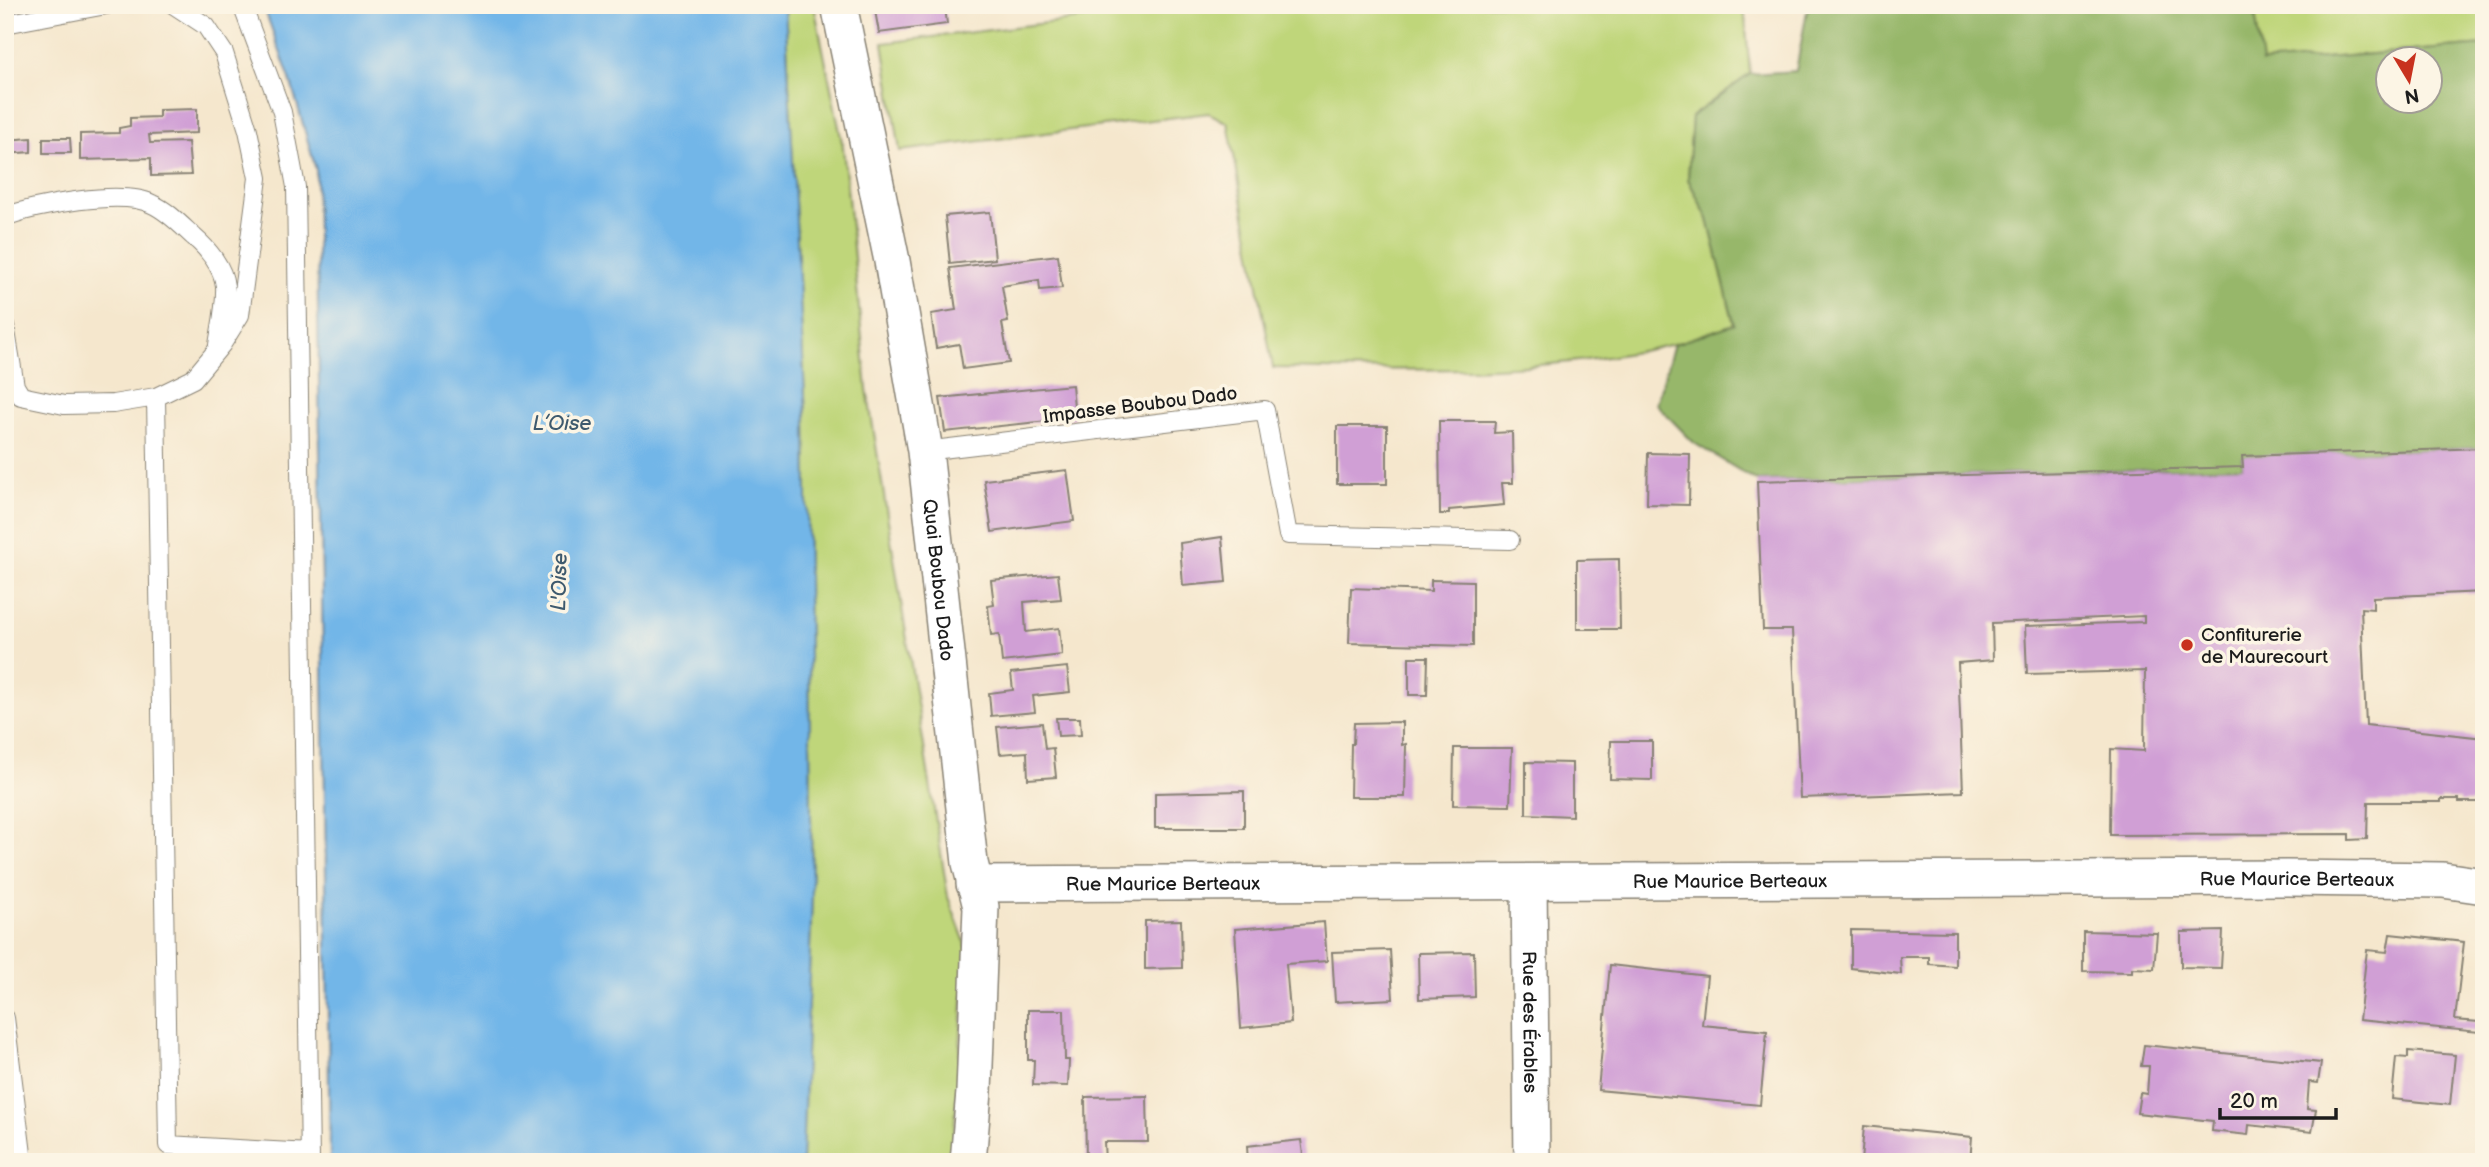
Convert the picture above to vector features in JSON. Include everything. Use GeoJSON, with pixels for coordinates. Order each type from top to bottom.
{"type":"FeatureCollection","features":[{"type":"Feature","properties":{"kind":"street","name":"Quai Boubou Dado"},"geometry":{"type":"LineString","coordinates":[[839,5],[892,261],[925,451],[974,884],[981,907],[974,1092],[968,1162]]}},
{"type":"Feature","properties":{"kind":"street","name":"Rue Maurice Berteaux"},"geometry":{"type":"LineString","coordinates":[[974,884],[2287,878],[2443,880],[2484,886]]}},
{"type":"Feature","properties":{"kind":"street","name":"Rue des Érables"},"geometry":{"type":"LineString","coordinates":[[1529,882],[1532,1162]]}},
{"type":"Feature","properties":{"kind":"lane"},"geometry":{"type":"LineString","coordinates":[[5,24],[106,5]]}},
{"type":"Feature","properties":{"kind":"lane"},"geometry":{"type":"LineString","coordinates":[[5,325],[15,386],[21,396],[64,405],[113,404],[156,397],[194,379],[217,351],[240,315],[258,178],[248,130],[224,53],[206,26],[174,5]]}},
{"type":"Feature","properties":{"kind":"lane"},"geometry":{"type":"LineString","coordinates":[[156,397],[169,1145],[310,1157],[296,187],[282,112],[243,5]]}},
{"type":"Feature","properties":{"kind":"lane"},"geometry":{"type":"LineString","coordinates":[[5,217],[22,210],[82,200],[135,198],[152,204],[200,242],[219,266],[225,285],[217,351]]}},
{"type":"Feature","properties":{"kind":"lane","name":"Impasse Boubou Dado"},"geometry":{"type":"LineString","coordinates":[[925,451],[1265,410],[1288,535],[1510,540]]}},
{"type":"Feature","properties":{"kind":"lane"},"geometry":{"type":"LineString","coordinates":[[5,1018],[23,1162]]}},
{"type":"Feature","properties":{"kind":"green space"},"geometry":{"type":"Polygon","coordinates":[[[785,5],[814,5],[843,147],[867,389],[948,897],[967,948],[952,1162],[802,1162],[812,896],[806,415],[785,5]]]}},
{"type":"Feature","properties":{"kind":"green space"},"geometry":{"type":"Polygon","coordinates":[[[1195,5],[1744,5],[1750,74],[1692,116],[1688,179],[1708,219],[1734,324],[1673,344],[1574,362],[1424,370],[1273,368],[1228,123],[1209,113],[900,151],[883,43],[1195,5]]]}},
{"type":"Feature","properties":{"kind":"green space"},"geometry":{"type":"Polygon","coordinates":[[[1808,5],[2254,5],[2262,63],[2374,54],[2374,116],[2444,116],[2444,48],[2484,45],[2484,448],[2242,457],[2243,467],[1757,481],[1694,443],[1656,404],[1674,344],[1734,324],[1708,219],[1688,179],[1692,116],[1750,74],[1796,71],[1808,5]]]}},
{"type":"Feature","properties":{"kind":"green space"},"geometry":{"type":"Polygon","coordinates":[[[2254,5],[2484,5],[2484,45],[2444,48],[2444,46],[2374,46],[2374,54],[2261,63],[2254,5]]]}},
{"type":"Feature","properties":{"kind":"water","name":"L’Oise"},"geometry":{"type":"Polygon","coordinates":[[[263,5],[785,5],[806,415],[812,896],[802,1162],[330,1162],[316,170],[290,79],[263,5]]]}},
{"type":"Feature","properties":{"kind":"building"},"geometry":{"type":"Polygon","coordinates":[[[874,5],[935,5],[936,9],[945,7],[947,24],[879,33],[874,5]]]}},
{"type":"Feature","properties":{"kind":"building"},"geometry":{"type":"Polygon","coordinates":[[[197,109],[197,133],[149,135],[150,143],[188,142],[191,175],[151,176],[151,158],[80,160],[80,134],[119,133],[119,128],[130,126],[130,118],[159,117],[159,110],[197,109]]]}},
{"type":"Feature","properties":{"kind":"building"},"geometry":{"type":"Polygon","coordinates":[[[31,138],[31,152],[5,154],[5,140],[31,138]]]}},
{"type":"Feature","properties":{"kind":"building"},"geometry":{"type":"Polygon","coordinates":[[[43,138],[70,138],[71,153],[43,153],[43,138]]]}},
{"type":"Feature","properties":{"kind":"building"},"geometry":{"type":"Polygon","coordinates":[[[990,212],[995,259],[950,264],[945,216],[990,212]]]}},
{"type":"Feature","properties":{"kind":"building"},"geometry":{"type":"Polygon","coordinates":[[[1058,255],[1062,288],[1040,290],[1039,280],[1002,286],[1008,322],[1002,323],[1009,363],[963,369],[959,344],[936,348],[931,314],[956,310],[950,268],[1058,255]]]}},
{"type":"Feature","properties":{"kind":"building"},"geometry":{"type":"Polygon","coordinates":[[[1072,385],[1075,418],[945,432],[940,398],[1072,385]]]}},
{"type":"Feature","properties":{"kind":"building"},"geometry":{"type":"Polygon","coordinates":[[[1439,421],[1495,421],[1494,433],[1512,432],[1513,483],[1502,483],[1504,505],[1449,510],[1449,514],[1440,514],[1439,421]]]}},
{"type":"Feature","properties":{"kind":"building"},"geometry":{"type":"Polygon","coordinates":[[[1337,426],[1387,426],[1387,484],[1337,484],[1337,426]]]}},
{"type":"Feature","properties":{"kind":"building","name":"Confiturerie de Maurecourt"},"geometry":{"type":"Polygon","coordinates":[[[2484,448],[2484,592],[2373,597],[2373,609],[2361,608],[2366,725],[2484,738],[2484,802],[2441,799],[2441,802],[2368,802],[2367,839],[2349,840],[2349,834],[2110,835],[2111,749],[2144,751],[2145,671],[2027,674],[2025,626],[2144,622],[2144,616],[1992,623],[1993,660],[1958,663],[1963,792],[1800,798],[1792,630],[1763,630],[1757,481],[2243,467],[2242,456],[2484,448]]]}},
{"type":"Feature","properties":{"kind":"building"},"geometry":{"type":"Polygon","coordinates":[[[1648,453],[1690,454],[1689,505],[1647,504],[1648,453]]]}},
{"type":"Feature","properties":{"kind":"building"},"geometry":{"type":"Polygon","coordinates":[[[1067,470],[1074,521],[992,532],[984,480],[1067,470]]]}},
{"type":"Feature","properties":{"kind":"building"},"geometry":{"type":"Polygon","coordinates":[[[1222,537],[1226,582],[1183,586],[1180,543],[1222,537]]]}},
{"type":"Feature","properties":{"kind":"building"},"geometry":{"type":"Polygon","coordinates":[[[1619,559],[1620,629],[1577,629],[1577,560],[1619,559]]]}},
{"type":"Feature","properties":{"kind":"building"},"geometry":{"type":"Polygon","coordinates":[[[1058,574],[1061,599],[1024,602],[1026,632],[1059,628],[1062,655],[1002,662],[999,634],[991,635],[988,606],[994,605],[991,580],[1058,574]]]}},
{"type":"Feature","properties":{"kind":"building"},"geometry":{"type":"Polygon","coordinates":[[[1431,580],[1473,581],[1473,646],[1349,643],[1351,588],[1431,591],[1431,580]]]}},
{"type":"Feature","properties":{"kind":"building"},"geometry":{"type":"Polygon","coordinates":[[[1409,657],[1428,657],[1427,695],[1409,695],[1409,657]]]}},
{"type":"Feature","properties":{"kind":"building"},"geometry":{"type":"Polygon","coordinates":[[[1067,667],[1070,692],[1033,696],[1035,712],[991,716],[989,693],[1013,690],[1011,673],[1067,667]]]}},
{"type":"Feature","properties":{"kind":"building"},"geometry":{"type":"Polygon","coordinates":[[[1056,718],[1080,718],[1081,735],[1058,736],[1056,718]]]}},
{"type":"Feature","properties":{"kind":"building"},"geometry":{"type":"Polygon","coordinates":[[[1402,722],[1402,745],[1406,744],[1405,797],[1350,797],[1354,723],[1402,722]]]}},
{"type":"Feature","properties":{"kind":"building"},"geometry":{"type":"Polygon","coordinates":[[[1042,723],[1045,749],[1053,748],[1056,777],[1028,779],[1027,752],[1000,754],[997,727],[1042,723]]]}},
{"type":"Feature","properties":{"kind":"building"},"geometry":{"type":"Polygon","coordinates":[[[1611,741],[1652,741],[1652,780],[1610,779],[1611,741]]]}},
{"type":"Feature","properties":{"kind":"building"},"geometry":{"type":"Polygon","coordinates":[[[1454,748],[1512,748],[1510,806],[1453,805],[1454,748]]]}},
{"type":"Feature","properties":{"kind":"building"},"geometry":{"type":"Polygon","coordinates":[[[1526,762],[1572,763],[1572,816],[1526,814],[1526,762]]]}},
{"type":"Feature","properties":{"kind":"building"},"geometry":{"type":"Polygon","coordinates":[[[1244,791],[1244,828],[1155,828],[1155,793],[1244,791]]]}},
{"type":"Feature","properties":{"kind":"building"},"geometry":{"type":"Polygon","coordinates":[[[1181,920],[1182,968],[1145,969],[1145,921],[1181,920]]]}},
{"type":"Feature","properties":{"kind":"building"},"geometry":{"type":"Polygon","coordinates":[[[1324,922],[1327,961],[1286,964],[1291,1023],[1241,1028],[1235,929],[1324,922]]]}},
{"type":"Feature","properties":{"kind":"building"},"geometry":{"type":"Polygon","coordinates":[[[1851,930],[1955,932],[1955,966],[1929,964],[1929,957],[1900,957],[1901,974],[1851,968],[1851,930]]]}},
{"type":"Feature","properties":{"kind":"building"},"geometry":{"type":"Polygon","coordinates":[[[2083,931],[2157,933],[2154,969],[2132,968],[2132,972],[2083,971],[2083,931]]]}},
{"type":"Feature","properties":{"kind":"building"},"geometry":{"type":"Polygon","coordinates":[[[2223,931],[2221,968],[2181,967],[2181,932],[2223,931]]]}},
{"type":"Feature","properties":{"kind":"building"},"geometry":{"type":"Polygon","coordinates":[[[2390,934],[2464,942],[2455,1020],[2479,1022],[2479,1032],[2359,1020],[2367,950],[2387,952],[2390,934]]]}},
{"type":"Feature","properties":{"kind":"building"},"geometry":{"type":"Polygon","coordinates":[[[1390,950],[1393,999],[1335,1002],[1332,952],[1390,950]]]}},
{"type":"Feature","properties":{"kind":"building"},"geometry":{"type":"Polygon","coordinates":[[[1474,952],[1475,997],[1419,999],[1418,953],[1474,952]]]}},
{"type":"Feature","properties":{"kind":"building"},"geometry":{"type":"Polygon","coordinates":[[[1610,965],[1707,976],[1702,1025],[1767,1031],[1760,1105],[1598,1090],[1610,965]]]}},
{"type":"Feature","properties":{"kind":"building"},"geometry":{"type":"Polygon","coordinates":[[[1028,1010],[1064,1010],[1065,1060],[1069,1060],[1068,1086],[1033,1085],[1034,1060],[1028,1060],[1028,1010]]]}},
{"type":"Feature","properties":{"kind":"building"},"geometry":{"type":"Polygon","coordinates":[[[2144,1045],[2321,1063],[2318,1083],[2309,1082],[2307,1109],[2316,1110],[2312,1132],[2249,1125],[2248,1135],[2212,1131],[2213,1121],[2137,1113],[2140,1093],[2147,1094],[2149,1066],[2141,1066],[2144,1045]]]}},
{"type":"Feature","properties":{"kind":"building"},"geometry":{"type":"Polygon","coordinates":[[[2408,1051],[2455,1055],[2450,1105],[2392,1099],[2396,1057],[2408,1058],[2408,1051]]]}},
{"type":"Feature","properties":{"kind":"building"},"geometry":{"type":"Polygon","coordinates":[[[1147,1096],[1148,1142],[1104,1142],[1105,1162],[1086,1162],[1085,1097],[1147,1096]]]}},
{"type":"Feature","properties":{"kind":"building"},"geometry":{"type":"Polygon","coordinates":[[[1864,1126],[1972,1137],[1970,1162],[1861,1162],[1864,1126]]]}},
{"type":"Feature","properties":{"kind":"building"},"geometry":{"type":"Polygon","coordinates":[[[1301,1140],[1304,1162],[1248,1162],[1247,1146],[1301,1140]]]}},
{"type":"Feature","properties":{"kind":"place","name":"Confiturerie de Maurecourt"},"geometry":{"type":"Point","coordinates":[2187,645]}},
{"type":"Feature","properties":{"kind":"water label","name":"L'Oise"},"geometry":{"type":"Point","coordinates":[559,582]}}]}
